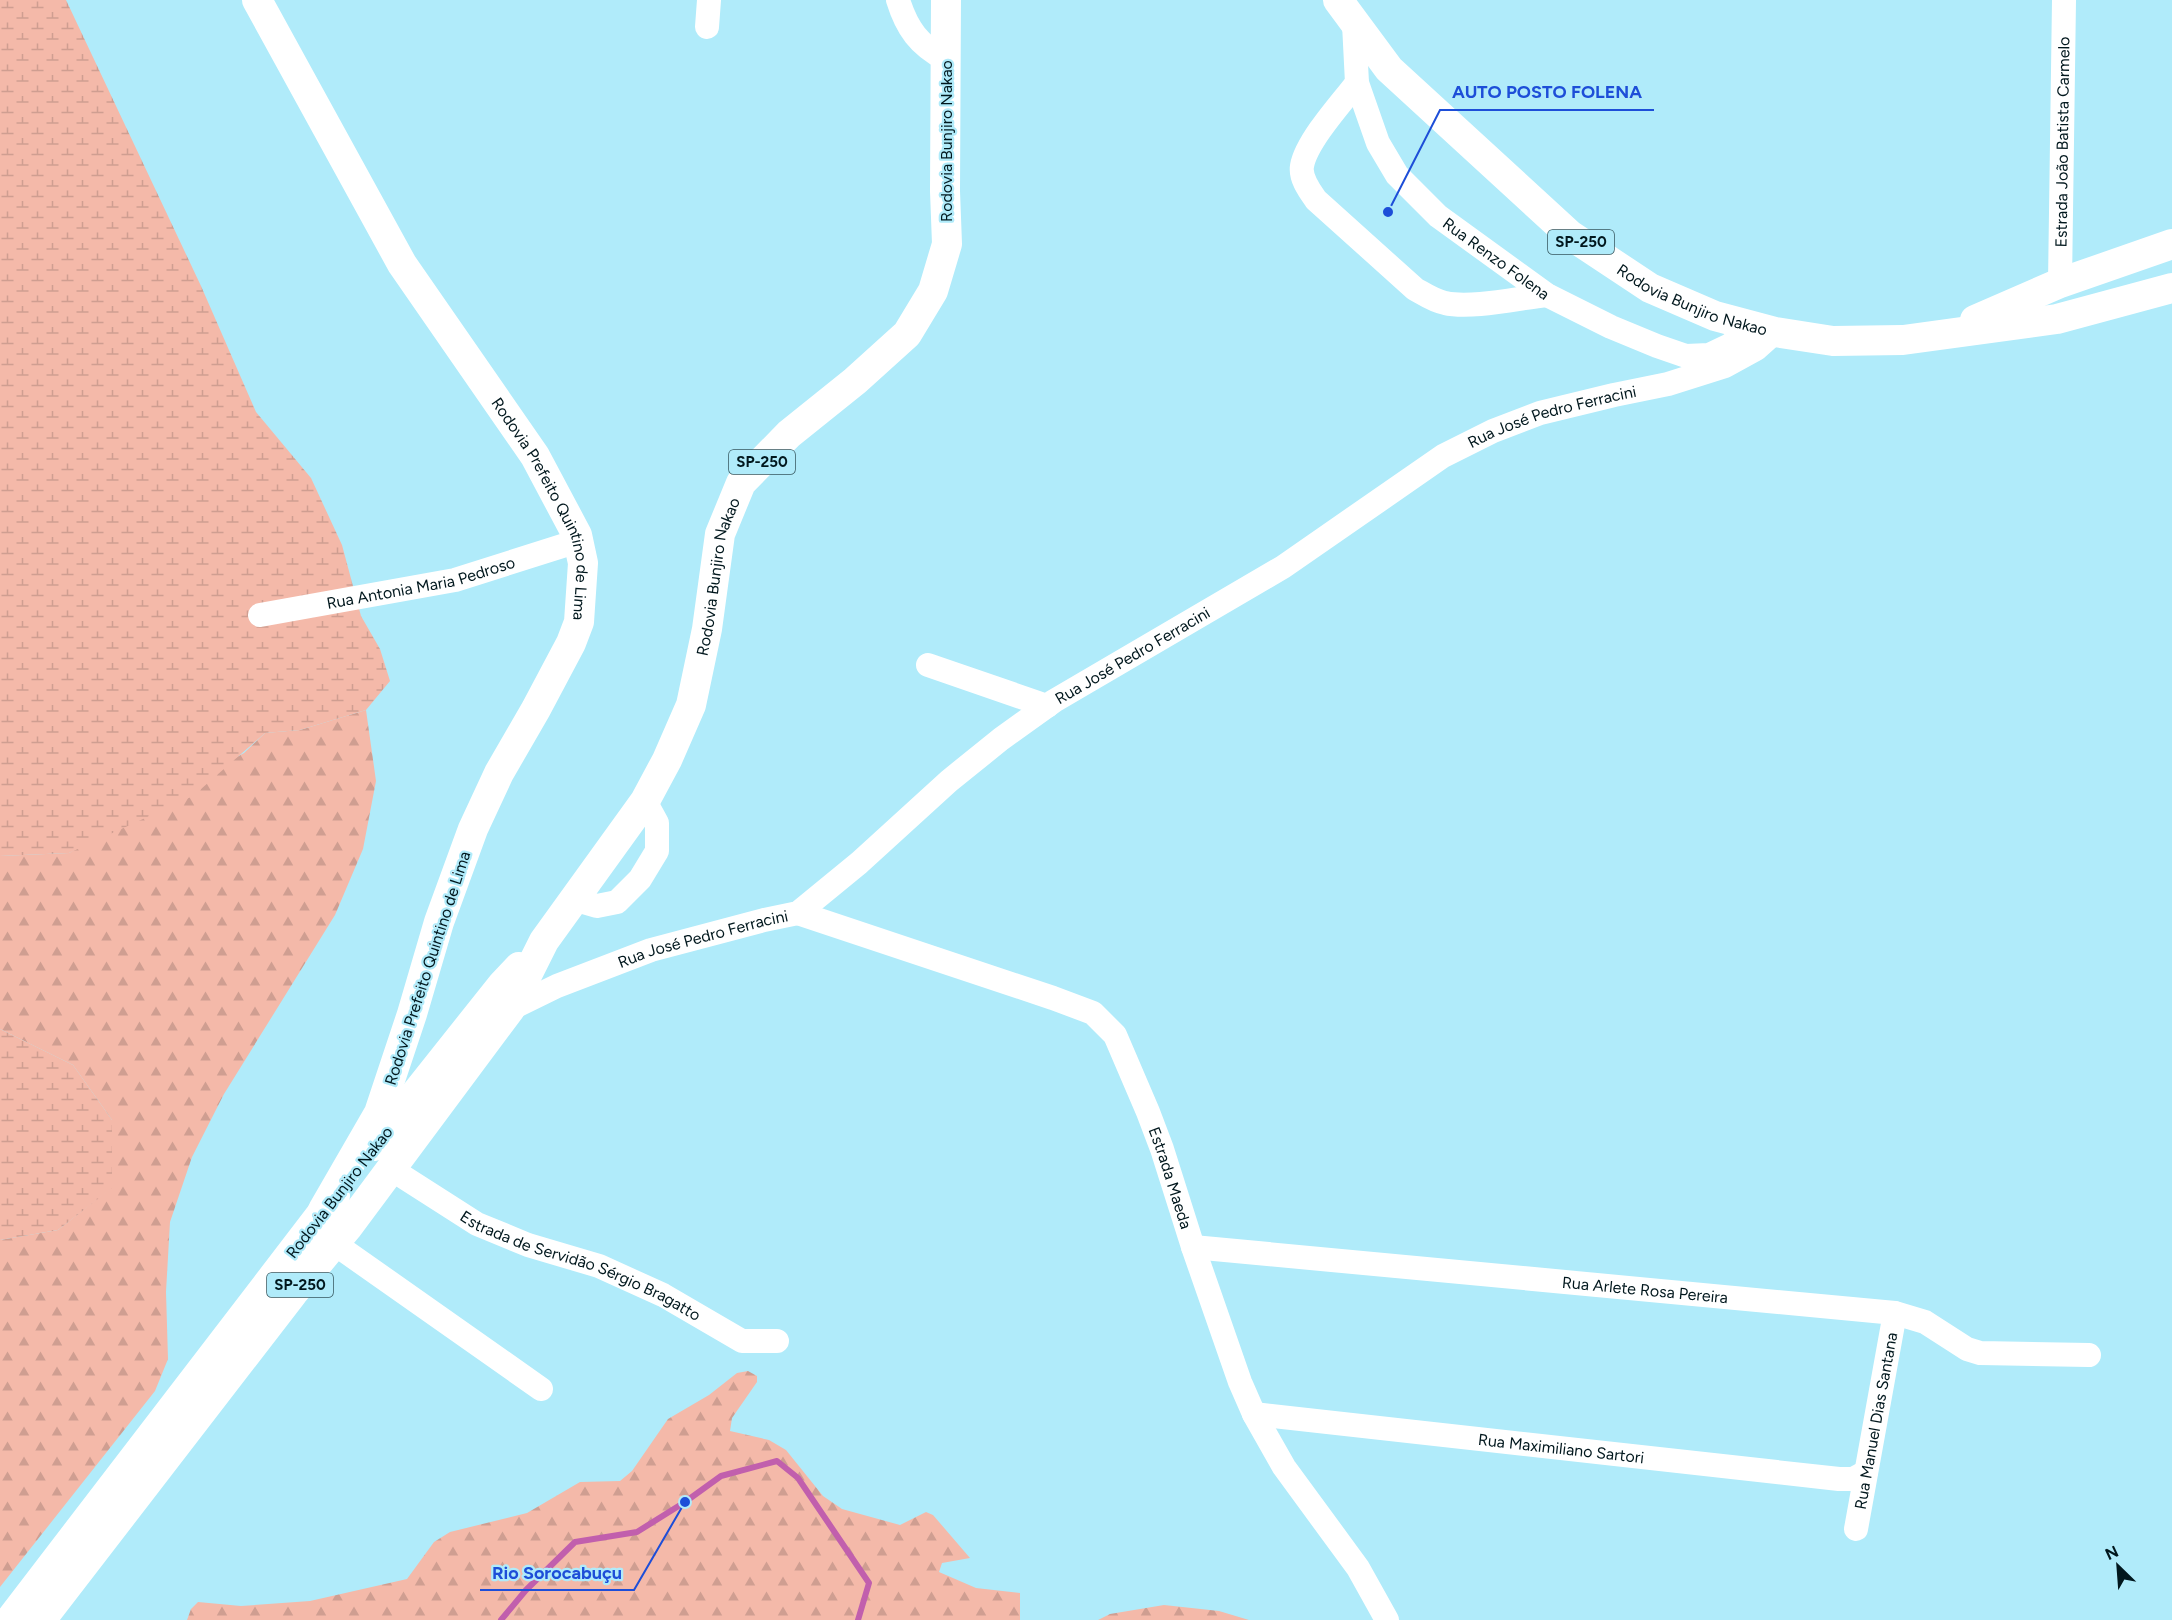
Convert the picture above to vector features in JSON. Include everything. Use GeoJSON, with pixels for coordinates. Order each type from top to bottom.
{"type":"FeatureCollection","features":[{"type":"Feature","properties":{"kind":"main road","name":"Rodovia Prefeito Quintino de Lima"},"geometry":{"type":"LineString","coordinates":[[257,0],[402,264],[535,456],[560,501],[578,541],[583,563],[579,622],[571,643],[499,773],[473,829],[439,922],[412,1014],[379,1113],[323,1210]]}},
{"type":"Feature","properties":{"kind":"main road","name":"Rodovia Bunjiro Nakao"},"geometry":{"type":"LineString","coordinates":[[41,1620],[293,1293],[335,1244],[510,1009],[544,941],[645,801],[667,760],[691,705],[707,629],[720,534],[741,483],[789,434],[855,381],[907,333],[933,291],[946,244],[946,0]]}},
{"type":"Feature","properties":{"kind":"main road","name":"Rodovia Bunjiro Nakao"},"geometry":{"type":"LineString","coordinates":[[1344,8],[1389,69],[1570,235],[1650,288],[1715,316],[1764,329],[1833,341],[1903,340],[2057,319],[2172,288]]}},
{"type":"Feature","properties":{"kind":"main road","name":"Rodovia Bunjiro Nakao"},"geometry":{"type":"LineString","coordinates":[[1903,340],[1961,326],[2060,283],[2172,244]]}},
{"type":"Feature","properties":{"kind":"main road","name":"Rodovia Bunjiro Nakao"},"geometry":{"type":"LineString","coordinates":[[9,1620],[323,1210],[502,985],[544,941]]}},
{"type":"Feature","properties":{"kind":"main road"},"geometry":{"type":"LineString","coordinates":[[293,1293],[364,1191],[390,1144],[403,1110],[412,1014]]}},
{"type":"Feature","properties":{"kind":"street"},"geometry":{"type":"LineString","coordinates":[[707,27],[708,0]]}},
{"type":"Feature","properties":{"kind":"street"},"geometry":{"type":"LineString","coordinates":[[898,0],[911,32],[930,51],[945,59]]}},
{"type":"Feature","properties":{"kind":"street","name":"Estrada João Batista Carmelo"},"geometry":{"type":"LineString","coordinates":[[2060,283],[2064,0]]}},
{"type":"Feature","properties":{"kind":"street","name":"Rua Renzo Folena"},"geometry":{"type":"LineString","coordinates":[[1344,8],[1357,83],[1378,142],[1397,176],[1438,216],[1547,295],[1611,327],[1686,356],[1709,355],[1764,329]]}},
{"type":"Feature","properties":{"kind":"street"},"geometry":{"type":"LineString","coordinates":[[1357,83],[1309,148],[1302,167],[1304,182],[1316,200],[1415,289],[1432,298],[1446,303],[1469,304],[1547,295]]}},
{"type":"Feature","properties":{"kind":"street","name":"Rua José Pedro Ferracini"},"geometry":{"type":"LineString","coordinates":[[510,1009],[557,986],[651,950],[798,913],[851,870],[949,781],[1047,706],[1283,567],[1336,532],[1384,495],[1453,451],[1493,431],[1540,413],[1668,384],[1725,366],[1756,349],[1764,329]]}},
{"type":"Feature","properties":{"kind":"street","name":"Rua Antonia Maria Pedroso"},"geometry":{"type":"LineString","coordinates":[[260,615],[454,580],[578,541]]}},
{"type":"Feature","properties":{"kind":"street"},"geometry":{"type":"LineString","coordinates":[[928,665],[1047,706]]}},
{"type":"Feature","properties":{"kind":"street"},"geometry":{"type":"LineString","coordinates":[[573,899],[597,906],[617,902],[640,879],[657,851],[657,823],[645,801]]}},
{"type":"Feature","properties":{"kind":"street","name":"Estrada Maeda"},"geometry":{"type":"LineString","coordinates":[[798,913],[1094,1013],[1115,1035],[1166,1160],[1193,1247],[1240,1382],[1254,1414],[1284,1467],[1358,1568],[1387,1620]]}},
{"type":"Feature","properties":{"kind":"street","name":"Estrada de Servidão Sérgio Bragatto"},"geometry":{"type":"LineString","coordinates":[[392,1169],[477,1224],[528,1245],[599,1266],[663,1295],[742,1341],[777,1341]]}},
{"type":"Feature","properties":{"kind":"street"},"geometry":{"type":"LineString","coordinates":[[335,1244],[541,1389]]}},
{"type":"Feature","properties":{"kind":"street","name":"Rua Arlete Rosa Pereira"},"geometry":{"type":"LineString","coordinates":[[1193,1247],[1895,1313],[1925,1322],[1967,1349],[1980,1353],[2088,1355]]}},
{"type":"Feature","properties":{"kind":"street","name":"Rua Manuel Dias Santana"},"geometry":{"type":"LineString","coordinates":[[1856,1529],[1895,1313]]}},
{"type":"Feature","properties":{"kind":"street","name":"Rua Maximiliano Sartori"},"geometry":{"type":"LineString","coordinates":[[1254,1414],[1839,1479],[1853,1479],[1866,1472]]}},
{"type":"Feature","properties":{"kind":"green space"},"geometry":{"type":"Polygon","coordinates":[[[0,0],[66,0],[201,286],[256,412],[311,478],[342,545],[361,616],[380,649],[390,681],[366,710],[300,730],[265,733],[193,796],[69,853],[0,856],[0,0]]]}},
{"type":"Feature","properties":{"kind":"green space"},"geometry":{"type":"Polygon","coordinates":[[[366,710],[376,781],[363,849],[335,915],[224,1094],[192,1157],[170,1222],[166,1292],[168,1359],[155,1391],[0,1587],[0,1240],[58,1230],[112,1187],[112,1120],[73,1065],[0,1029],[0,856],[69,853],[244,753],[265,733],[300,730],[366,710]]]}},
{"type":"Feature","properties":{"kind":"green space"},"geometry":{"type":"Polygon","coordinates":[[[0,1029],[73,1065],[112,1120],[112,1188],[58,1230],[0,1240],[0,1029]]]}},
{"type":"Feature","properties":{"kind":"green space"},"geometry":{"type":"Polygon","coordinates":[[[748,1371],[757,1376],[757,1382],[732,1418],[730,1431],[769,1440],[786,1450],[823,1496],[842,1509],[900,1525],[926,1512],[933,1515],[970,1558],[942,1563],[939,1572],[976,1588],[1020,1593],[1020,1620],[187,1620],[191,1609],[198,1602],[241,1606],[310,1601],[407,1579],[434,1542],[450,1532],[527,1513],[580,1482],[620,1481],[632,1471],[668,1419],[709,1395],[737,1373],[748,1371]]]}},
{"type":"Feature","properties":{"kind":"green space"},"geometry":{"type":"Polygon","coordinates":[[[1164,1605],[1219,1611],[1249,1620],[1098,1620],[1110,1614],[1164,1605]]]}},
{"type":"Feature","properties":{"kind":"waterway"},"geometry":{"type":"LineString","coordinates":[[501,1620],[526,1590],[575,1542],[637,1532],[721,1476],[777,1461],[798,1478],[869,1583],[858,1620]]}},
{"type":"Feature","properties":{"kind":"place","name":"AUTO POSTO FOLENA"},"geometry":{"type":"Point","coordinates":[1388,212]}},
{"type":"Feature","properties":{"kind":"place","name":"Rio Sorocabuçu"},"geometry":{"type":"Point","coordinates":[685,1502]}}]}
